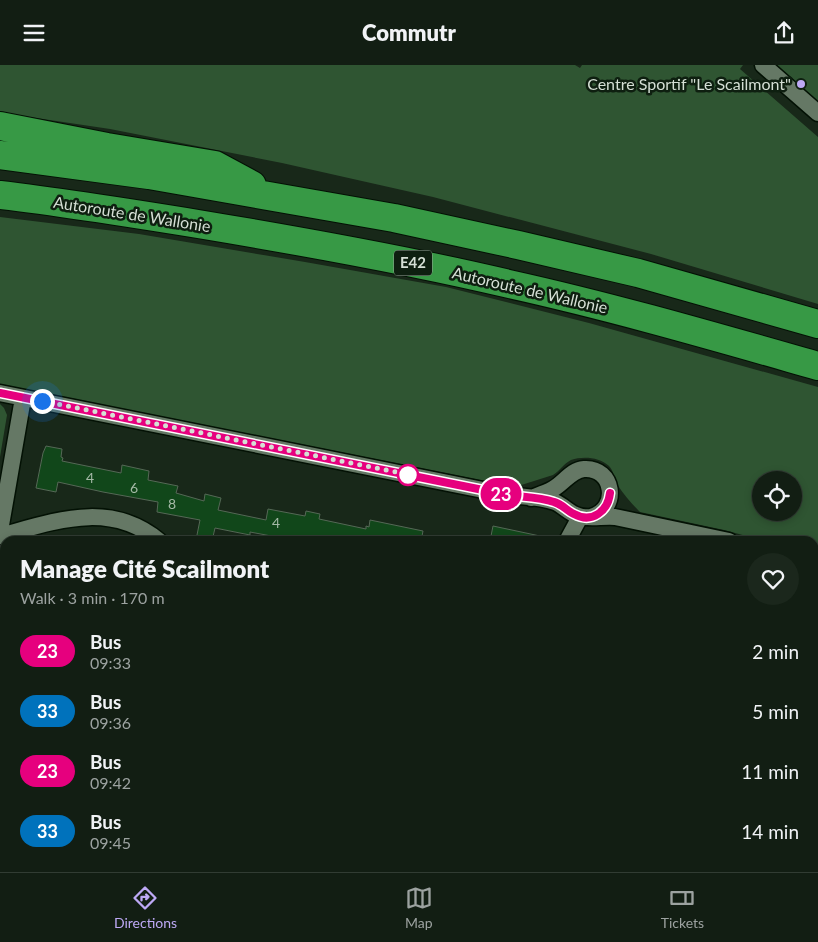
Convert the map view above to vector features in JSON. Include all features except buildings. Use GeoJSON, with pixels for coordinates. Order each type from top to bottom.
{"type":"FeatureCollection","features":[{"type":"Feature","properties":{"kind":"highway"},"geometry":{"type":"LineString","coordinates":[[0,125],[107,147],[215,165],[273,196]]}},
{"type":"Feature","properties":{"kind":"highway","name":"E42"},"geometry":{"type":"LineString","coordinates":[[0,155],[149,175],[394,218],[638,273],[818,324]]}},
{"type":"Feature","properties":{"kind":"highway","name":"Autoroute de Wallonie"},"geometry":{"type":"LineString","coordinates":[[0,195],[146,215],[387,257],[625,312],[818,366]]}},
{"type":"Feature","properties":{"kind":"street"},"geometry":{"type":"LineString","coordinates":[[762,65],[818,113]]}},
{"type":"Feature","properties":{"kind":"street"},"geometry":{"type":"LineString","coordinates":[[0,393],[508,495],[554,502],[578,515],[594,516],[600,513],[606,508],[610,493],[606,478],[592,469],[584,469],[576,470],[554,489],[531,498]]}},
{"type":"Feature","properties":{"kind":"street"},"geometry":{"type":"LineString","coordinates":[[0,531],[23,397]]}},
{"type":"Feature","properties":{"kind":"street"},"geometry":{"type":"LineString","coordinates":[[564,481],[562,488],[564,504],[578,515],[615,517],[706,536]]}},
{"type":"Feature","properties":{"kind":"street"},"geometry":{"type":"LineString","coordinates":[[610,493],[617,504],[635,521]]}},
{"type":"Feature","properties":{"kind":"street"},"geometry":{"type":"LineString","coordinates":[[569,536],[578,515]]}},
{"type":"Feature","properties":{"kind":"street"},"geometry":{"type":"LineString","coordinates":[[0,536],[54,522],[85,517],[116,519],[144,530],[152,536]]}},
{"type":"Feature","properties":{"kind":"green space"},"geometry":{"type":"Polygon","coordinates":[[[0,65],[575,65],[580,68],[582,65],[743,65],[740,69],[818,137],[818,304],[651,254],[433,197],[282,163],[110,129],[0,111],[0,65]]]}},
{"type":"Feature","properties":{"kind":"green space","name":"Centre Sportif \"Le Scailmont\""},"geometry":{"type":"Polygon","coordinates":[[[763,65],[818,65],[818,103],[763,65]]]}},
{"type":"Feature","properties":{"kind":"green space"},"geometry":{"type":"Polygon","coordinates":[[[0,217],[139,234],[446,287],[589,323],[818,387],[818,536],[746,536],[640,512],[619,488],[609,466],[596,459],[581,458],[571,460],[553,475],[515,487],[0,384],[0,217]]]}},
{"type":"Feature","properties":{"kind":"green space"},"geometry":{"type":"Polygon","coordinates":[[[0,404],[7,415],[0,457],[0,404]]]}},
{"type":"Feature","properties":{"kind":"bus line","name":"23"},"geometry":{"type":"LineString","coordinates":[[0,393],[508,495],[554,502],[580,517],[594,516],[600,513],[606,508],[610,493]]}},
{"type":"Feature","properties":{"kind":"place","name":"Centre Sportif \"Le Scailmont\""},"geometry":{"type":"Point","coordinates":[801,84]}},
{"type":"Feature","properties":{"kind":"route"},"geometry":{"type":"LineString","coordinates":[[42,401],[411,475],[408,475]]}}]}
